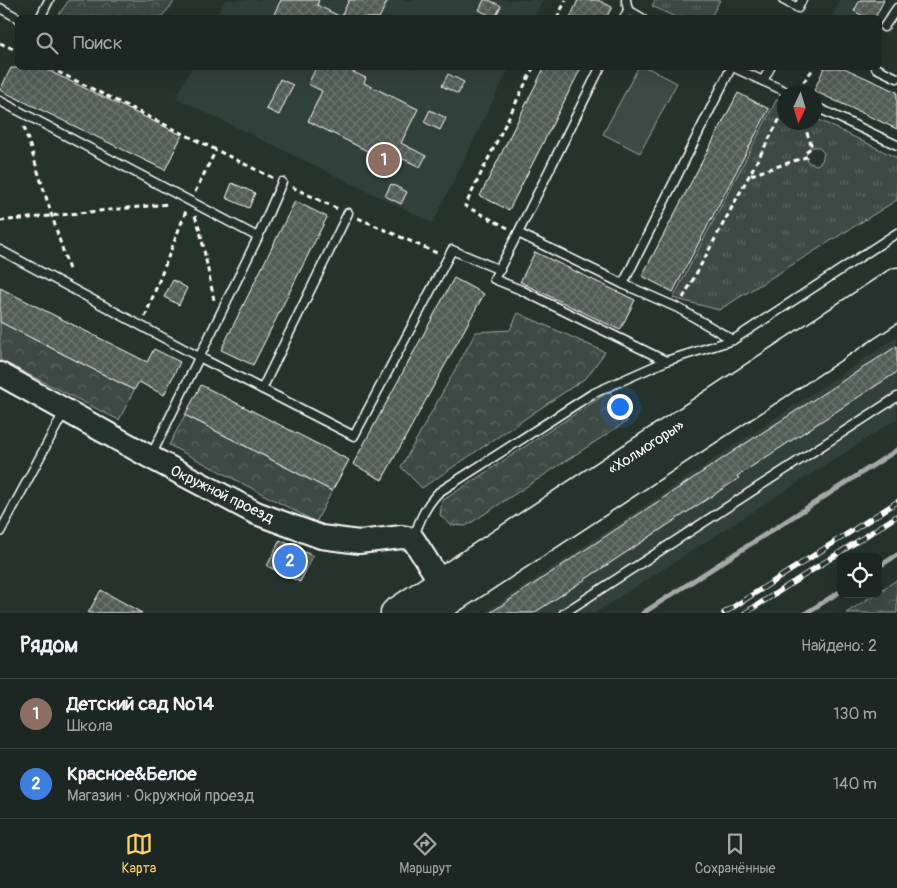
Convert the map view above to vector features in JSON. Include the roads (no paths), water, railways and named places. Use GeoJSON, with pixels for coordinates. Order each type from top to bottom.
{"type":"FeatureCollection","features":[{"type":"Feature","properties":{"kind":"highway","name":"«Холмогоры»"},"geometry":{"type":"LineString","coordinates":[[395,613],[897,282]]}},
{"type":"Feature","properties":{"kind":"highway","name":"«Холмогоры»"},"geometry":{"type":"LineString","coordinates":[[430,613],[897,306]]}},
{"type":"Feature","properties":{"kind":"street","name":"Окружной проезд"},"geometry":{"type":"LineString","coordinates":[[0,374],[256,513],[321,537],[359,542],[402,537],[413,539]]}},
{"type":"Feature","properties":{"kind":"street"},"geometry":{"type":"LineString","coordinates":[[413,539],[441,582]]}},
{"type":"Feature","properties":{"kind":"lane"},"geometry":{"type":"LineString","coordinates":[[42,15],[49,0]]}},
{"type":"Feature","properties":{"kind":"lane"},"geometry":{"type":"LineString","coordinates":[[626,0],[626,14]]}},
{"type":"Feature","properties":{"kind":"lane"},"geometry":{"type":"LineString","coordinates":[[783,0],[798,8]]}},
{"type":"Feature","properties":{"kind":"lane"},"geometry":{"type":"LineString","coordinates":[[796,15],[802,0]]}},
{"type":"Feature","properties":{"kind":"lane"},"geometry":{"type":"LineString","coordinates":[[0,8],[15,16]]}},
{"type":"Feature","properties":{"kind":"lane"},"geometry":{"type":"LineString","coordinates":[[884,27],[897,8]]}},
{"type":"Feature","properties":{"kind":"lane"},"geometry":{"type":"LineString","coordinates":[[599,70],[494,280],[521,290],[666,362]]}},
{"type":"Feature","properties":{"kind":"lane"},"geometry":{"type":"LineString","coordinates":[[623,284],[732,70]]}},
{"type":"Feature","properties":{"kind":"lane"},"geometry":{"type":"LineString","coordinates":[[738,70],[777,87]]}},
{"type":"Feature","properties":{"kind":"lane"},"geometry":{"type":"LineString","coordinates":[[763,81],[769,70]]}},
{"type":"Feature","properties":{"kind":"lane"},"geometry":{"type":"LineString","coordinates":[[880,70],[897,78]]}},
{"type":"Feature","properties":{"kind":"lane"},"geometry":{"type":"LineString","coordinates":[[0,101],[258,237]]}},
{"type":"Feature","properties":{"kind":"lane"},"geometry":{"type":"LineString","coordinates":[[822,110],[897,145]]}},
{"type":"Feature","properties":{"kind":"lane"},"geometry":{"type":"LineString","coordinates":[[150,457],[258,237],[282,182]]}},
{"type":"Feature","properties":{"kind":"lane"},"geometry":{"type":"LineString","coordinates":[[262,389],[348,213]]}},
{"type":"Feature","properties":{"kind":"lane"},"geometry":{"type":"LineString","coordinates":[[518,233],[623,284],[678,308],[733,340]]}},
{"type":"Feature","properties":{"kind":"lane"},"geometry":{"type":"LineString","coordinates":[[413,539],[429,502],[439,492],[592,394],[666,362],[733,340],[897,233]]}},
{"type":"Feature","properties":{"kind":"lane"},"geometry":{"type":"LineString","coordinates":[[0,250],[199,357],[354,436],[452,250],[500,270]]}},
{"type":"Feature","properties":{"kind":"lane"},"geometry":{"type":"LineString","coordinates":[[564,613],[897,397]]}},
{"type":"Feature","properties":{"kind":"lane"},"geometry":{"type":"LineString","coordinates":[[0,532],[66,410]]}},
{"type":"Feature","properties":{"kind":"waterway"},"geometry":{"type":"LineString","coordinates":[[643,613],[897,450]]}},
{"type":"Feature","properties":{"kind":"waterway"},"geometry":{"type":"LineString","coordinates":[[882,564],[897,555]]}},
{"type":"Feature","properties":{"kind":"waterway"},"geometry":{"type":"LineString","coordinates":[[806,613],[837,594]]}},
{"type":"Feature","properties":{"kind":"railway"},"geometry":{"type":"LineString","coordinates":[[724,613],[897,502]]}},
{"type":"Feature","properties":{"kind":"railway"},"geometry":{"type":"LineString","coordinates":[[745,613],[897,516]]}},
{"type":"Feature","properties":{"kind":"place","name":"Детский сад №14"},"geometry":{"type":"Point","coordinates":[384,160]}},
{"type":"Feature","properties":{"kind":"place","name":"Красное&Белое"},"geometry":{"type":"Point","coordinates":[290,561]}}]}
